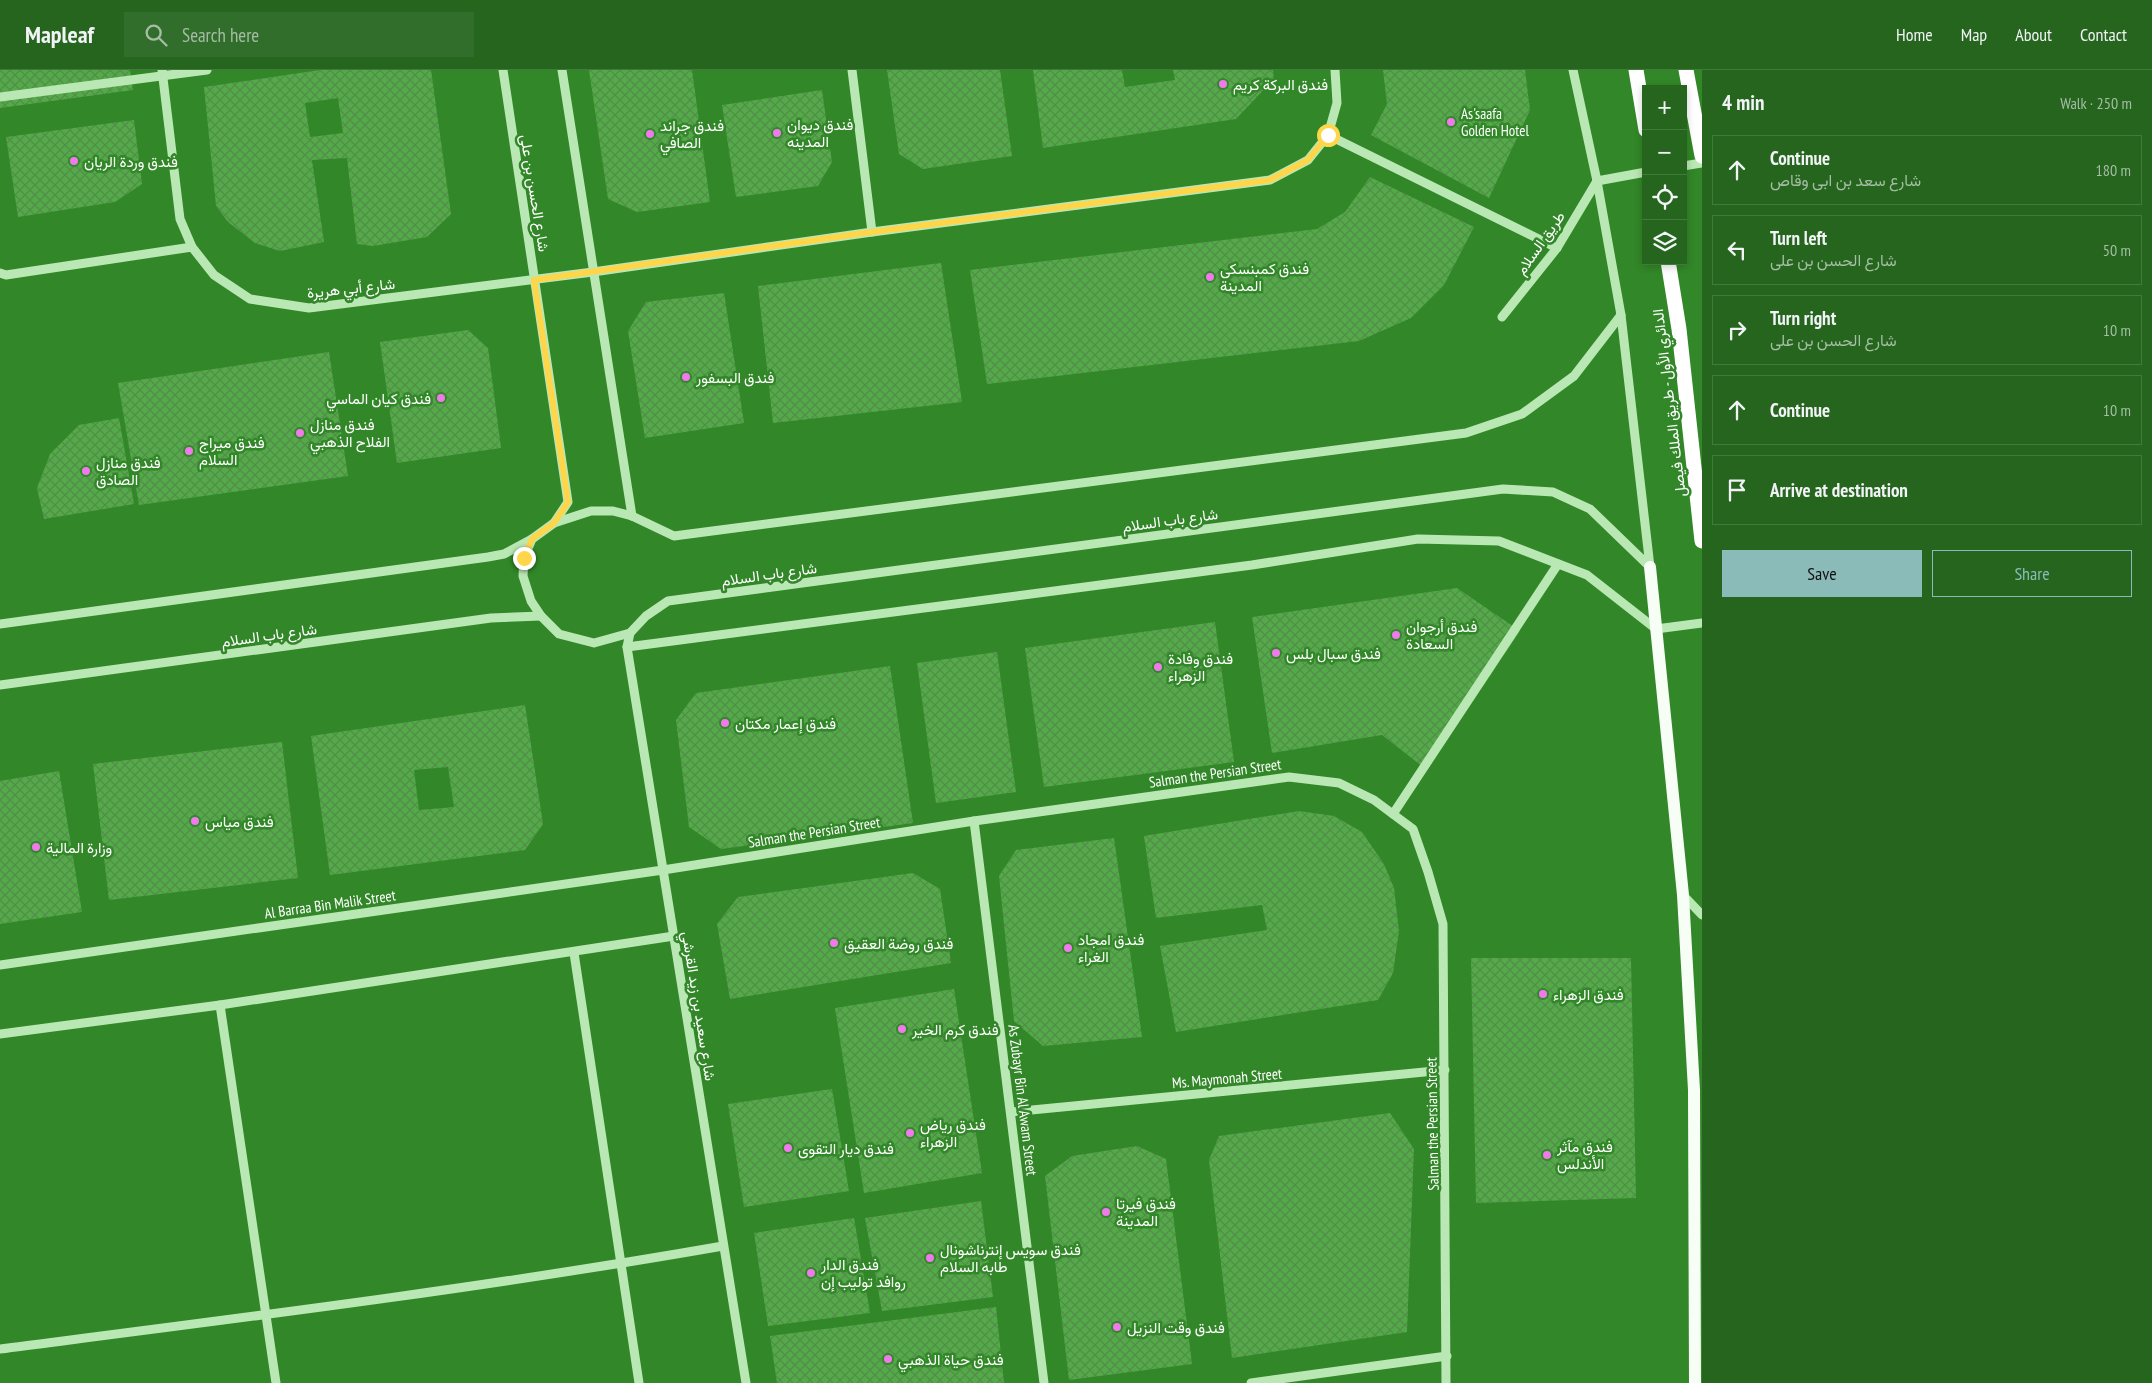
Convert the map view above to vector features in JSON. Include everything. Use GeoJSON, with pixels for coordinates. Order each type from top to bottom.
{"type":"FeatureCollection","features":[{"type":"Feature","properties":{"kind":"highway"},"geometry":{"type":"LineString","coordinates":[[1636,70],[1642,106]]}},
{"type":"Feature","properties":{"kind":"highway"},"geometry":{"type":"LineString","coordinates":[[1686,70],[1702,156]]}},
{"type":"Feature","properties":{"kind":"highway","name":"الدائري الأول - طريق الملك فيصل"},"geometry":{"type":"LineString","coordinates":[[1669,265],[1679,330],[1702,541]]}},
{"type":"Feature","properties":{"kind":"main road"},"geometry":{"type":"LineString","coordinates":[[1650,567],[1683,895],[1698,1086],[1694,1383]]}},
{"type":"Feature","properties":{"kind":"street"},"geometry":{"type":"LineString","coordinates":[[0,97],[163,73],[207,70]]}},
{"type":"Feature","properties":{"kind":"street","name":"شارع الحسن بن على"},"geometry":{"type":"LineString","coordinates":[[503,70],[568,502],[554,523]]}},
{"type":"Feature","properties":{"kind":"street"},"geometry":{"type":"LineString","coordinates":[[562,70],[592,272],[632,516]]}},
{"type":"Feature","properties":{"kind":"street"},"geometry":{"type":"LineString","coordinates":[[852,70],[872,232]]}},
{"type":"Feature","properties":{"kind":"street"},"geometry":{"type":"LineString","coordinates":[[1335,70],[1337,103],[1328,135],[1557,248]]}},
{"type":"Feature","properties":{"kind":"street"},"geometry":{"type":"LineString","coordinates":[[1573,70],[1597,181],[1621,315],[1650,567]]}},
{"type":"Feature","properties":{"kind":"street","name":"شارع أبي هريرة"},"geometry":{"type":"LineString","coordinates":[[163,73],[180,219],[192,247],[214,275],[250,299],[309,308],[534,280],[872,232],[1270,180],[1308,160],[1328,135]]}},
{"type":"Feature","properties":{"kind":"street"},"geometry":{"type":"LineString","coordinates":[[1687,165],[1702,163]]}},
{"type":"Feature","properties":{"kind":"street"},"geometry":{"type":"LineString","coordinates":[[1597,181],[1642,173]]}},
{"type":"Feature","properties":{"kind":"street","name":"طريق السلام"},"geometry":{"type":"LineString","coordinates":[[1502,317],[1557,248],[1597,181]]}},
{"type":"Feature","properties":{"kind":"street"},"geometry":{"type":"LineString","coordinates":[[0,273],[6,276],[192,247]]}},
{"type":"Feature","properties":{"kind":"street"},"geometry":{"type":"LineString","coordinates":[[0,624],[504,554],[532,539],[554,523],[591,511],[613,511],[632,516],[674,536],[1466,433],[1522,414],[1574,376],[1621,315]]}},
{"type":"Feature","properties":{"kind":"street","name":"شارع باب السلام"},"geometry":{"type":"LineString","coordinates":[[630,633],[646,616],[668,601],[1503,489],[1553,492],[1590,509],[1650,567]]}},
{"type":"Feature","properties":{"kind":"street"},"geometry":{"type":"LineString","coordinates":[[532,539],[524,558],[523,576],[531,601],[541,616],[559,634],[594,643],[630,633]]}},
{"type":"Feature","properties":{"kind":"street"},"geometry":{"type":"LineString","coordinates":[[627,647],[1252,565],[1418,539],[1499,540],[1587,575],[1656,629],[1702,623]]}},
{"type":"Feature","properties":{"kind":"street"},"geometry":{"type":"LineString","coordinates":[[1393,814],[1558,564]]}},
{"type":"Feature","properties":{"kind":"street","name":"شارع باب السلام"},"geometry":{"type":"LineString","coordinates":[[0,685],[491,618],[541,616]]}},
{"type":"Feature","properties":{"kind":"street","name":"شارع سعيد بن زيد القرشي"},"geometry":{"type":"LineString","coordinates":[[630,633],[627,647],[722,1246],[746,1383]]}},
{"type":"Feature","properties":{"kind":"street","name":"Salman the Persian Street"},"geometry":{"type":"LineString","coordinates":[[663,870],[974,820],[1289,777],[1338,783],[1374,800],[1412,829],[1428,872],[1443,924],[1446,1383]]}},
{"type":"Feature","properties":{"kind":"street","name":"As Zubayr Bin Al Awam Street"},"geometry":{"type":"LineString","coordinates":[[974,820],[1044,1383]]}},
{"type":"Feature","properties":{"kind":"street","name":"Al Barraa Bin Malik Street"},"geometry":{"type":"LineString","coordinates":[[0,966],[663,870]]}},
{"type":"Feature","properties":{"kind":"street"},"geometry":{"type":"LineString","coordinates":[[1683,895],[1702,915]]}},
{"type":"Feature","properties":{"kind":"street"},"geometry":{"type":"LineString","coordinates":[[0,1034],[220,1005],[574,953],[674,936]]}},
{"type":"Feature","properties":{"kind":"street"},"geometry":{"type":"LineString","coordinates":[[574,953],[639,1383]]}},
{"type":"Feature","properties":{"kind":"street"},"geometry":{"type":"LineString","coordinates":[[220,1005],[276,1383]]}},
{"type":"Feature","properties":{"kind":"street","name":"Ms. Maymonah Street"},"geometry":{"type":"LineString","coordinates":[[1011,1112],[1445,1070]]}},
{"type":"Feature","properties":{"kind":"street"},"geometry":{"type":"LineString","coordinates":[[0,1349],[267,1315],[622,1264],[722,1246]]}},
{"type":"Feature","properties":{"kind":"street"},"geometry":{"type":"LineString","coordinates":[[1251,1383],[1447,1356]]}},
{"type":"Feature","properties":{"kind":"building"},"geometry":{"type":"Polygon","coordinates":[[[0,70],[130,70],[133,90],[0,108],[0,70]]]}},
{"type":"Feature","properties":{"kind":"building"},"geometry":{"type":"Polygon","coordinates":[[[320,70],[431,70],[451,214],[427,237],[373,246],[357,244],[347,158],[312,160],[324,242],[280,251],[255,243],[228,222],[216,206],[204,87],[320,70]],[[338,98],[305,103],[310,137],[343,133],[338,98]]]}},
{"type":"Feature","properties":{"kind":"building","name":"فندق جراند الصافي"},"geometry":{"type":"Polygon","coordinates":[[[589,70],[692,70],[710,202],[637,212],[608,199],[589,70]]]}},
{"type":"Feature","properties":{"kind":"building"},"geometry":{"type":"Polygon","coordinates":[[[887,70],[1000,70],[1012,156],[923,169],[899,154],[887,70]]]}},
{"type":"Feature","properties":{"kind":"building"},"geometry":{"type":"Polygon","coordinates":[[[1033,70],[1122,70],[1125,87],[1175,80],[1173,70],[1273,70],[1274,79],[1236,119],[1043,148],[1033,70]]]}},
{"type":"Feature","properties":{"kind":"building","name":"As'saafa Golden Hotel"},"geometry":{"type":"Polygon","coordinates":[[[1383,70],[1525,70],[1530,110],[1489,198],[1371,135],[1387,104],[1383,70]]]}},
{"type":"Feature","properties":{"kind":"building","name":"فندق ديوان المدينه"},"geometry":{"type":"Polygon","coordinates":[[[822,90],[832,162],[818,186],[736,197],[722,105],[822,90]]]}},
{"type":"Feature","properties":{"kind":"building","name":"فندق وردة الريان"},"geometry":{"type":"Polygon","coordinates":[[[134,120],[142,184],[115,202],[18,217],[6,137],[134,120]]]}},
{"type":"Feature","properties":{"kind":"building","name":"فندق كمبنسكي المدينة"},"geometry":{"type":"Polygon","coordinates":[[[1370,177],[1474,227],[1444,285],[1411,318],[1359,341],[987,384],[970,270],[1317,229],[1345,212],[1370,177]]]}},
{"type":"Feature","properties":{"kind":"building"},"geometry":{"type":"Polygon","coordinates":[[[941,263],[962,402],[773,423],[758,286],[941,263]]]}},
{"type":"Feature","properties":{"kind":"building","name":"فندق البسفور"},"geometry":{"type":"Polygon","coordinates":[[[724,293],[744,423],[645,438],[628,331],[646,302],[724,293]]]}},
{"type":"Feature","properties":{"kind":"building","name":"فندق كيان الماسي"},"geometry":{"type":"Polygon","coordinates":[[[468,330],[488,348],[501,448],[397,463],[380,342],[468,330]]]}},
{"type":"Feature","properties":{"kind":"building"},"geometry":{"type":"Polygon","coordinates":[[[329,352],[348,476],[139,505],[118,383],[329,352]]]}},
{"type":"Feature","properties":{"kind":"building","name":"فندق منازل الصادق"},"geometry":{"type":"Polygon","coordinates":[[[119,418],[134,504],[44,519],[37,488],[50,454],[79,425],[119,418]]]}},
{"type":"Feature","properties":{"kind":"building"},"geometry":{"type":"Polygon","coordinates":[[[1457,588],[1520,631],[1427,770],[1382,735],[1272,753],[1252,617],[1457,588]]]}},
{"type":"Feature","properties":{"kind":"building"},"geometry":{"type":"Polygon","coordinates":[[[1215,622],[1234,762],[1044,787],[1025,648],[1215,622]]]}},
{"type":"Feature","properties":{"kind":"building"},"geometry":{"type":"Polygon","coordinates":[[[997,652],[1016,792],[936,803],[917,663],[997,652]]]}},
{"type":"Feature","properties":{"kind":"building"},"geometry":{"type":"Polygon","coordinates":[[[890,666],[913,823],[721,849],[689,827],[676,720],[696,693],[890,666]]]}},
{"type":"Feature","properties":{"kind":"building"},"geometry":{"type":"Polygon","coordinates":[[[525,705],[543,824],[525,850],[330,875],[311,736],[525,705]],[[448,767],[414,770],[419,810],[454,807],[448,767]]]}},
{"type":"Feature","properties":{"kind":"building","name":"فندق مياس"},"geometry":{"type":"Polygon","coordinates":[[[282,742],[298,878],[109,900],[93,764],[282,742]]]}},
{"type":"Feature","properties":{"kind":"building","name":"وزارة المالية"},"geometry":{"type":"Polygon","coordinates":[[[59,771],[82,912],[0,924],[0,781],[59,771]]]}},
{"type":"Feature","properties":{"kind":"building"},"geometry":{"type":"Polygon","coordinates":[[[1299,811],[1334,816],[1362,832],[1384,864],[1394,888],[1399,931],[1393,973],[1378,1000],[1176,1032],[1160,946],[1267,930],[1262,905],[1156,918],[1144,836],[1299,811]]]}},
{"type":"Feature","properties":{"kind":"building","name":"فندق امجاد الغراء"},"geometry":{"type":"Polygon","coordinates":[[[1114,838],[1142,1037],[1043,1046],[1014,1021],[999,876],[1016,850],[1114,838]]]}},
{"type":"Feature","properties":{"kind":"building","name":"فندق روضة العقيق"},"geometry":{"type":"Polygon","coordinates":[[[913,873],[940,889],[951,963],[730,999],[717,924],[738,897],[913,873]]]}},
{"type":"Feature","properties":{"kind":"building"},"geometry":{"type":"Polygon","coordinates":[[[1471,958],[1631,958],[1636,1198],[1476,1203],[1471,958]]]}},
{"type":"Feature","properties":{"kind":"building"},"geometry":{"type":"Polygon","coordinates":[[[954,989],[982,1173],[864,1193],[835,1008],[954,989]]]}},
{"type":"Feature","properties":{"kind":"building","name":"فندق ديار التقوى"},"geometry":{"type":"Polygon","coordinates":[[[832,1089],[849,1191],[744,1207],[728,1104],[832,1089]]]}},
{"type":"Feature","properties":{"kind":"building"},"geometry":{"type":"Polygon","coordinates":[[[1390,1113],[1414,1149],[1407,1332],[1232,1358],[1209,1160],[1219,1136],[1390,1113]]]}},
{"type":"Feature","properties":{"kind":"building"},"geometry":{"type":"Polygon","coordinates":[[[1137,1146],[1166,1159],[1192,1364],[1069,1380],[1045,1176],[1072,1156],[1137,1146]]]}},
{"type":"Feature","properties":{"kind":"building","name":"فندق سويس إنترناشونال طابه السلام"},"geometry":{"type":"Polygon","coordinates":[[[981,1201],[993,1297],[882,1311],[865,1218],[981,1201]]]}},
{"type":"Feature","properties":{"kind":"building","name":"فندق الدار روافد توليب إن"},"geometry":{"type":"Polygon","coordinates":[[[854,1218],[870,1313],[768,1326],[754,1233],[854,1218]]]}},
{"type":"Feature","properties":{"kind":"building","name":"فندق حياة الذهبي"},"geometry":{"type":"Polygon","coordinates":[[[996,1307],[1004,1383],[777,1383],[770,1336],[996,1307]]]}},
{"type":"Feature","properties":{"kind":"place","name":"فندق البركة كريم"},"geometry":{"type":"Point","coordinates":[1223,84]}},
{"type":"Feature","properties":{"kind":"place","name":"As'saafa Golden Hotel"},"geometry":{"type":"Point","coordinates":[1451,122]}},
{"type":"Feature","properties":{"kind":"place","name":"فندق ديوان المدينه"},"geometry":{"type":"Point","coordinates":[777,133]}},
{"type":"Feature","properties":{"kind":"place","name":"فندق جراند الصافي"},"geometry":{"type":"Point","coordinates":[650,134]}},
{"type":"Feature","properties":{"kind":"place","name":"فندق وردة الريان"},"geometry":{"type":"Point","coordinates":[74,161]}},
{"type":"Feature","properties":{"kind":"place","name":"فندق كمبنسكي المدينة"},"geometry":{"type":"Point","coordinates":[1210,277]}},
{"type":"Feature","properties":{"kind":"place","name":"فندق البسفور"},"geometry":{"type":"Point","coordinates":[686,377]}},
{"type":"Feature","properties":{"kind":"place","name":"فندق كيان الماسي"},"geometry":{"type":"Point","coordinates":[441,398]}},
{"type":"Feature","properties":{"kind":"place","name":"فندق منازل الفلاح الذهبي"},"geometry":{"type":"Point","coordinates":[300,433]}},
{"type":"Feature","properties":{"kind":"place","name":"فندق ميراج السلام"},"geometry":{"type":"Point","coordinates":[189,451]}},
{"type":"Feature","properties":{"kind":"place","name":"فندق منازل الصادق"},"geometry":{"type":"Point","coordinates":[86,471]}},
{"type":"Feature","properties":{"kind":"place","name":"فندق أرجوان السعادة"},"geometry":{"type":"Point","coordinates":[1396,635]}},
{"type":"Feature","properties":{"kind":"place","name":"فندق سبال بلس"},"geometry":{"type":"Point","coordinates":[1276,653]}},
{"type":"Feature","properties":{"kind":"place","name":"فندق وفادة الزهراء"},"geometry":{"type":"Point","coordinates":[1158,667]}},
{"type":"Feature","properties":{"kind":"place","name":"فندق إعمار مكتان"},"geometry":{"type":"Point","coordinates":[725,723]}},
{"type":"Feature","properties":{"kind":"place","name":"فندق مياس"},"geometry":{"type":"Point","coordinates":[195,821]}},
{"type":"Feature","properties":{"kind":"place","name":"وزارة المالية"},"geometry":{"type":"Point","coordinates":[36,847]}},
{"type":"Feature","properties":{"kind":"place","name":"فندق روضة العقيق"},"geometry":{"type":"Point","coordinates":[834,943]}},
{"type":"Feature","properties":{"kind":"place","name":"فندق امجاد الغراء"},"geometry":{"type":"Point","coordinates":[1068,948]}},
{"type":"Feature","properties":{"kind":"place","name":"فندق الزهراء"},"geometry":{"type":"Point","coordinates":[1543,994]}},
{"type":"Feature","properties":{"kind":"place","name":"فندق كرم الخير"},"geometry":{"type":"Point","coordinates":[902,1029]}},
{"type":"Feature","properties":{"kind":"place","name":"فندق رياض الزهراء"},"geometry":{"type":"Point","coordinates":[910,1133]}},
{"type":"Feature","properties":{"kind":"place","name":"فندق ديار التقوى"},"geometry":{"type":"Point","coordinates":[788,1148]}},
{"type":"Feature","properties":{"kind":"place","name":"فندق مآثر الأندلس"},"geometry":{"type":"Point","coordinates":[1547,1155]}},
{"type":"Feature","properties":{"kind":"place","name":"فندق فيرتا المدينة"},"geometry":{"type":"Point","coordinates":[1106,1212]}},
{"type":"Feature","properties":{"kind":"place","name":"فندق سويس إنترناشونال طابه السلام"},"geometry":{"type":"Point","coordinates":[930,1258]}},
{"type":"Feature","properties":{"kind":"place","name":"فندق الدار روافد توليب إن"},"geometry":{"type":"Point","coordinates":[811,1273]}},
{"type":"Feature","properties":{"kind":"place","name":"فندق وقت النزيل"},"geometry":{"type":"Point","coordinates":[1117,1327]}},
{"type":"Feature","properties":{"kind":"place","name":"فندق حياة الذهبي"},"geometry":{"type":"Point","coordinates":[888,1359]}},
{"type":"Feature","properties":{"kind":"route"},"geometry":{"type":"LineString","coordinates":[[524,558],[532,539],[554,523],[568,502],[534,280],[872,232],[1270,180],[1308,160],[1328,135]]}}]}
